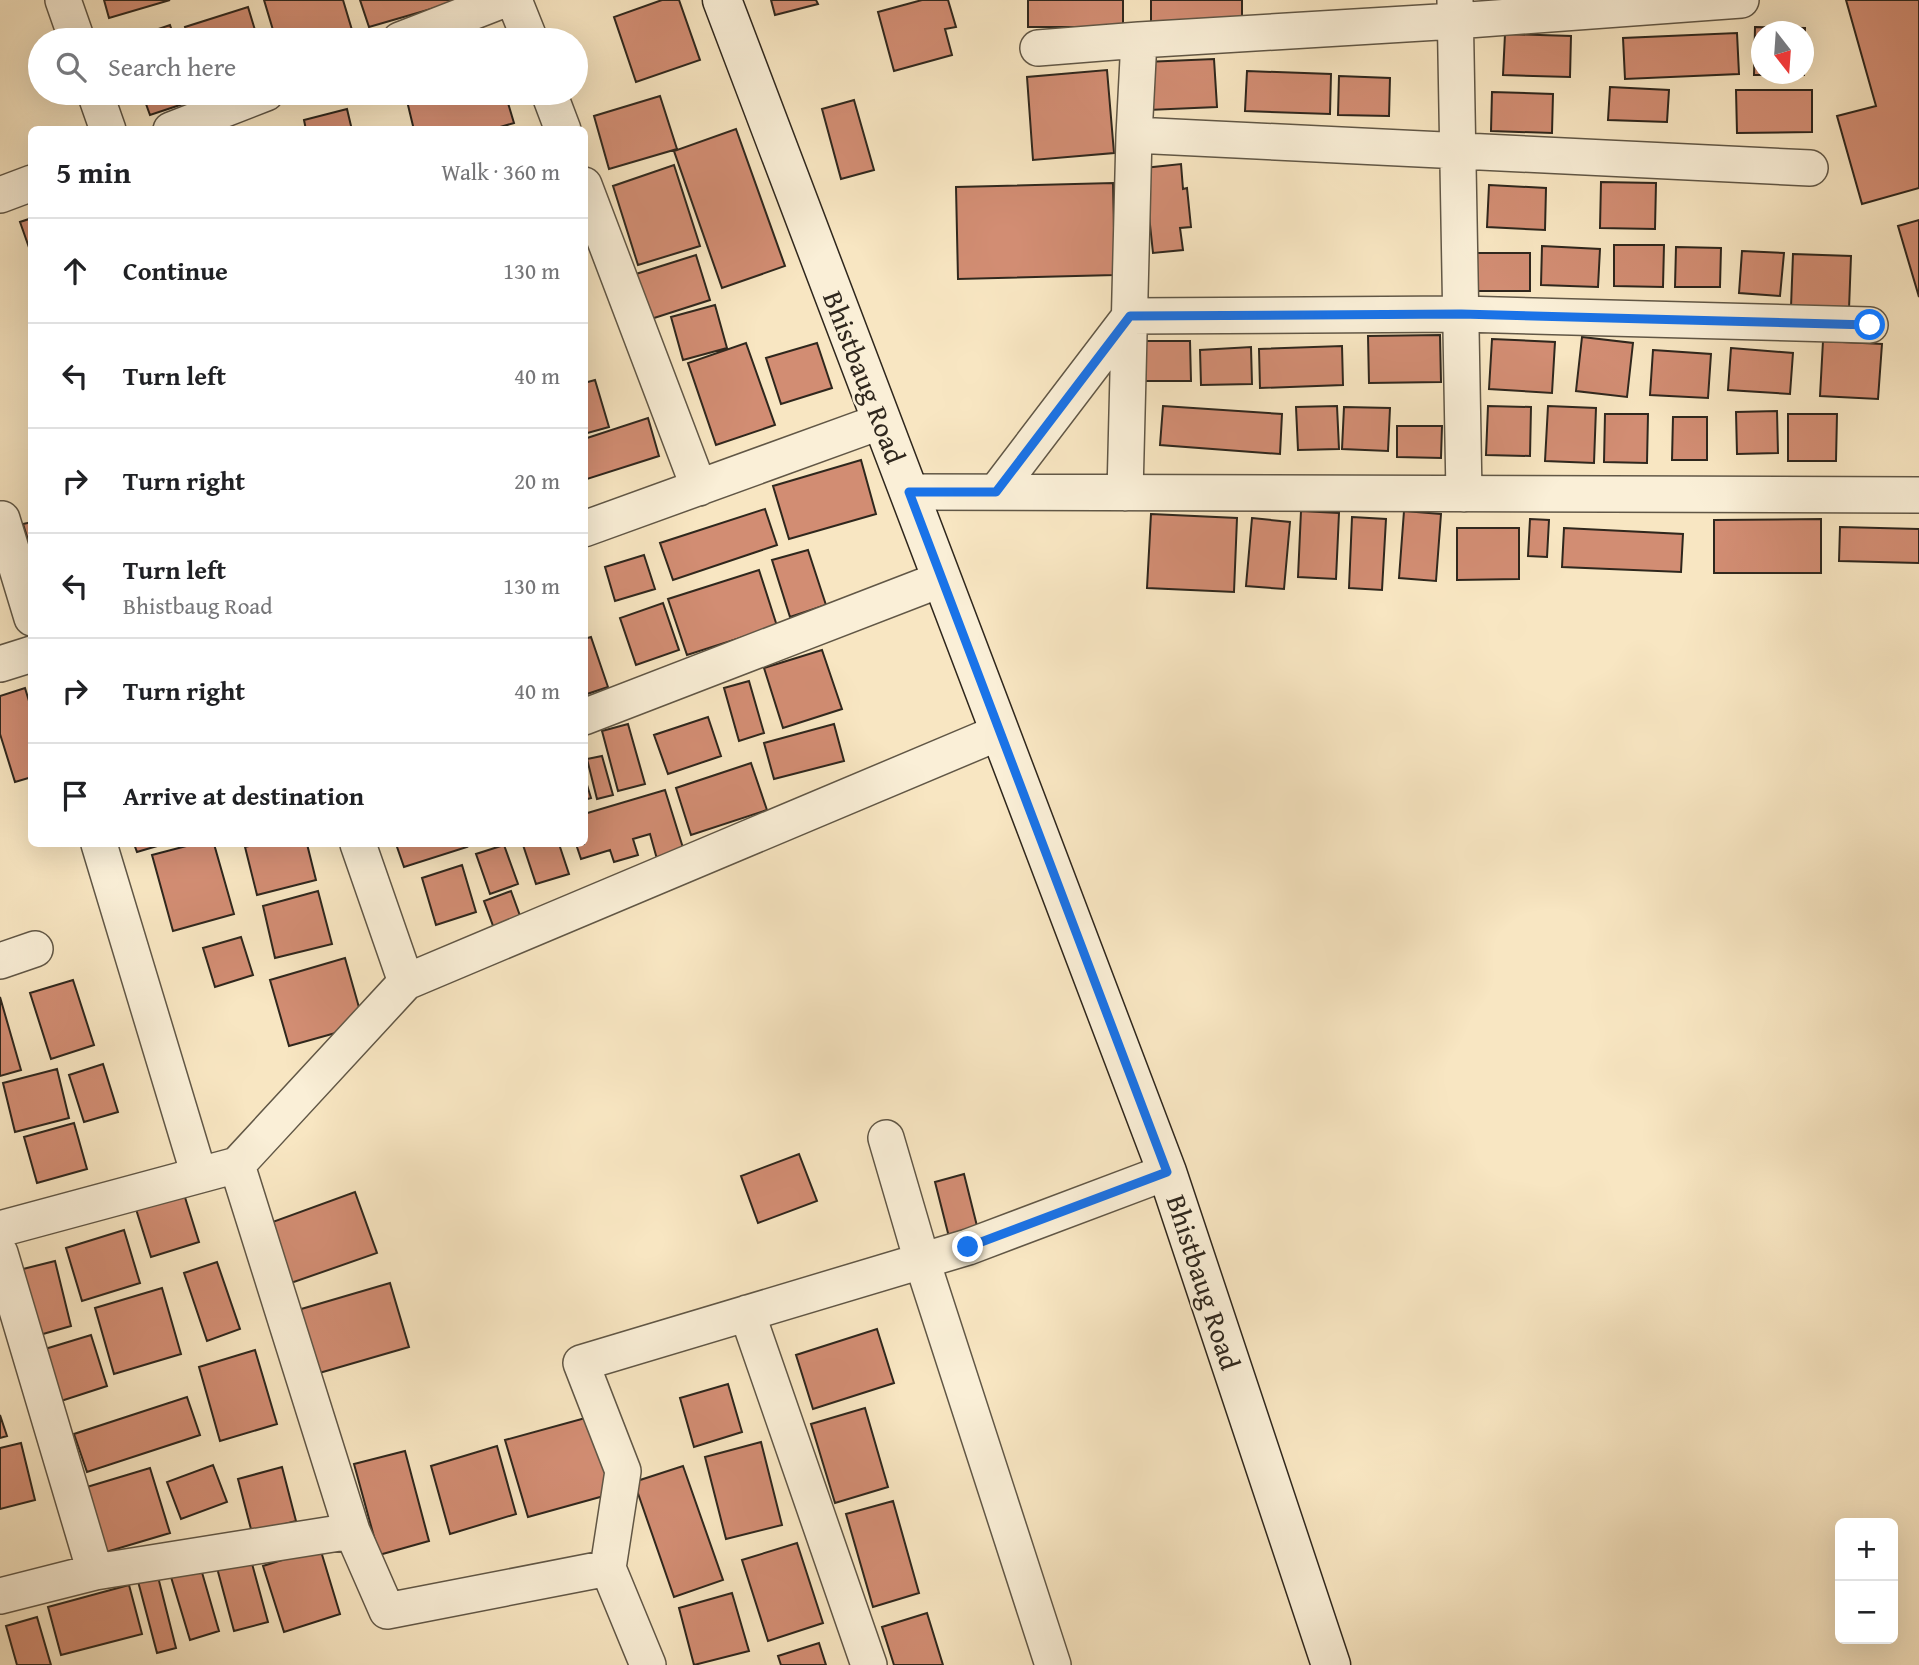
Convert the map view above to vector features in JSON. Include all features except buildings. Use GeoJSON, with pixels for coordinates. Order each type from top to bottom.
{"type":"FeatureCollection","features":[{"type":"Feature","properties":{"kind":"street"},"geometry":{"type":"LineString","coordinates":[[63,0],[73,28]]}},
{"type":"Feature","properties":{"kind":"street"},"geometry":{"type":"LineString","coordinates":[[431,28],[503,0]]}},
{"type":"Feature","properties":{"kind":"street"},"geometry":{"type":"LineString","coordinates":[[514,0],[525,28]]}},
{"type":"Feature","properties":{"kind":"street","name":"Bhistbaug Road"},"geometry":{"type":"LineString","coordinates":[[722,0],[1167,1172],[1331,1665]]}},
{"type":"Feature","properties":{"kind":"street"},"geometry":{"type":"LineString","coordinates":[[1038,47],[1455,11],[1741,0]]}},
{"type":"Feature","properties":{"kind":"street"},"geometry":{"type":"LineString","coordinates":[[1455,11],[1464,494]]}},
{"type":"Feature","properties":{"kind":"street"},"geometry":{"type":"LineString","coordinates":[[1125,493],[1139,40]]}},
{"type":"Feature","properties":{"kind":"street"},"geometry":{"type":"LineString","coordinates":[[99,105],[107,126]]}},
{"type":"Feature","properties":{"kind":"street"},"geometry":{"type":"LineString","coordinates":[[182,126],[236,105]]}},
{"type":"Feature","properties":{"kind":"street"},"geometry":{"type":"LineString","coordinates":[[554,105],[562,126]]}},
{"type":"Feature","properties":{"kind":"street"},"geometry":{"type":"LineString","coordinates":[[1134,135],[1810,168]]}},
{"type":"Feature","properties":{"kind":"street"},"geometry":{"type":"LineString","coordinates":[[0,195],[28,184]]}},
{"type":"Feature","properties":{"kind":"street"},"geometry":{"type":"LineString","coordinates":[[588,196],[699,488]]}},
{"type":"Feature","properties":{"kind":"street"},"geometry":{"type":"LineString","coordinates":[[1130,316],[1461,314],[1870,325]]}},
{"type":"Feature","properties":{"kind":"street"},"geometry":{"type":"LineString","coordinates":[[996,492],[1130,316]]}},
{"type":"Feature","properties":{"kind":"street"},"geometry":{"type":"LineString","coordinates":[[588,528],[882,421]]}},
{"type":"Feature","properties":{"kind":"street"},"geometry":{"type":"LineString","coordinates":[[909,492],[1919,495]]}},
{"type":"Feature","properties":{"kind":"street"},"geometry":{"type":"LineString","coordinates":[[2,519],[28,605]]}},
{"type":"Feature","properties":{"kind":"street"},"geometry":{"type":"LineString","coordinates":[[588,715],[942,579]]}},
{"type":"Feature","properties":{"kind":"street"},"geometry":{"type":"LineString","coordinates":[[0,664],[28,655]]}},
{"type":"Feature","properties":{"kind":"street"},"geometry":{"type":"LineString","coordinates":[[0,1228],[237,1164],[406,982],[1000,732]]}},
{"type":"Feature","properties":{"kind":"street"},"geometry":{"type":"LineString","coordinates":[[100,847],[199,1175]]}},
{"type":"Feature","properties":{"kind":"street"},"geometry":{"type":"LineString","coordinates":[[359,847],[406,982]]}},
{"type":"Feature","properties":{"kind":"street"},"geometry":{"type":"LineString","coordinates":[[0,961],[35,949]]}},
{"type":"Feature","properties":{"kind":"street"},"geometry":{"type":"LineString","coordinates":[[886,1138],[922,1261],[1053,1665]]}},
{"type":"Feature","properties":{"kind":"street"},"geometry":{"type":"LineString","coordinates":[[237,1164],[352,1531],[387,1611],[608,1567]]}},
{"type":"Feature","properties":{"kind":"street"},"geometry":{"type":"LineString","coordinates":[[648,1665],[608,1567],[623,1471],[581,1363],[968,1247],[1167,1172]]}},
{"type":"Feature","properties":{"kind":"street"},"geometry":{"type":"LineString","coordinates":[[0,1253],[95,1572]]}},
{"type":"Feature","properties":{"kind":"street"},"geometry":{"type":"LineString","coordinates":[[747,1313],[869,1665]]}},
{"type":"Feature","properties":{"kind":"street"},"geometry":{"type":"LineString","coordinates":[[0,1596],[95,1572],[352,1531]]}},
{"type":"Feature","properties":{"kind":"route"},"geometry":{"type":"LineString","coordinates":[[968,1247],[1167,1172],[909,492],[996,492],[1130,316],[1461,314],[1870,325]]}}]}
